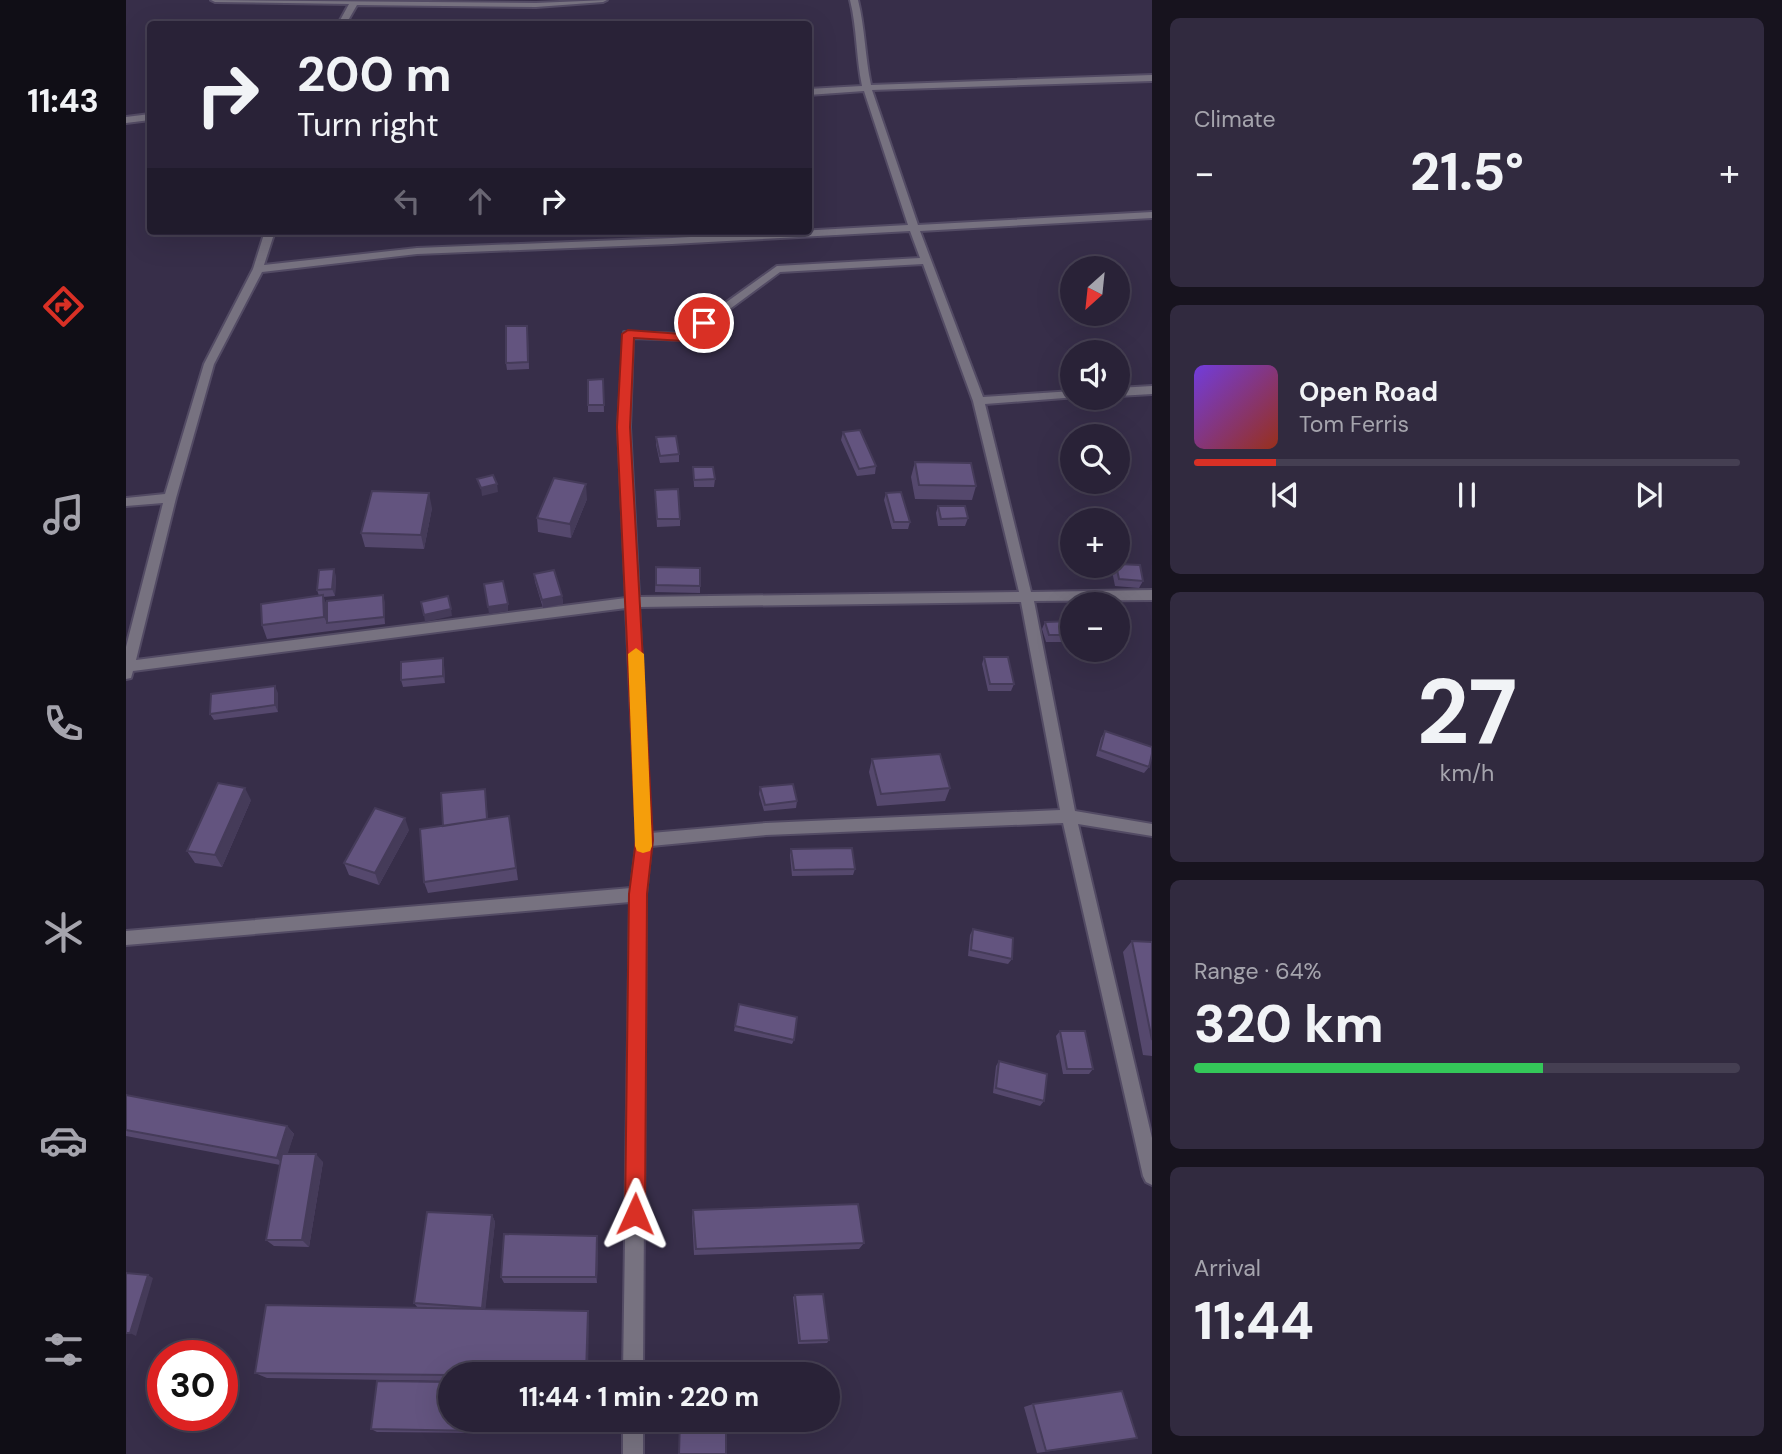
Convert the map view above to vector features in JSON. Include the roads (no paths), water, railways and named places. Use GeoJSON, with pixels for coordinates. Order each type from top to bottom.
{"type":"FeatureCollection","features":[{"type":"Feature","properties":{"kind":"street"},"geometry":{"type":"LineString","coordinates":[[215,0],[536,5],[603,0]]}},
{"type":"Feature","properties":{"kind":"street"},"geometry":{"type":"LineString","coordinates":[[854,0],[860,23],[860,55],[867,88],[914,228],[979,401],[1026,596],[1069,816],[1152,1175]]}},
{"type":"Feature","properties":{"kind":"street"},"geometry":{"type":"LineString","coordinates":[[344,21],[356,1]]}},
{"type":"Feature","properties":{"kind":"street"},"geometry":{"type":"LineString","coordinates":[[812,92],[1152,78]]}},
{"type":"Feature","properties":{"kind":"street"},"geometry":{"type":"LineString","coordinates":[[126,120],[147,117]]}},
{"type":"Feature","properties":{"kind":"street"},"geometry":{"type":"LineString","coordinates":[[812,233],[1152,215]]}},
{"type":"Feature","properties":{"kind":"street"},"geometry":{"type":"LineString","coordinates":[[270,235],[258,269],[209,364],[170,498],[127,669],[634,602],[1152,595]]}},
{"type":"Feature","properties":{"kind":"street"},"geometry":{"type":"LineString","coordinates":[[258,269],[417,251],[763,235]]}},
{"type":"Feature","properties":{"kind":"street"},"geometry":{"type":"LineString","coordinates":[[633,1362],[638,894],[644,840],[624,427],[628,334],[684,338],[777,269],[926,261]]}},
{"type":"Feature","properties":{"kind":"street"},"geometry":{"type":"LineString","coordinates":[[1130,391],[1152,390]]}},
{"type":"Feature","properties":{"kind":"street"},"geometry":{"type":"LineString","coordinates":[[979,401],[1060,396]]}},
{"type":"Feature","properties":{"kind":"street"},"geometry":{"type":"LineString","coordinates":[[126,502],[170,498]]}},
{"type":"Feature","properties":{"kind":"street"},"geometry":{"type":"LineString","coordinates":[[644,840],[766,829],[1069,816],[1152,830]]}},
{"type":"Feature","properties":{"kind":"street"},"geometry":{"type":"LineString","coordinates":[[126,938],[638,894]]}},
{"type":"Feature","properties":{"kind":"street"},"geometry":{"type":"LineString","coordinates":[[633,1432],[633,1454]]}}]}
